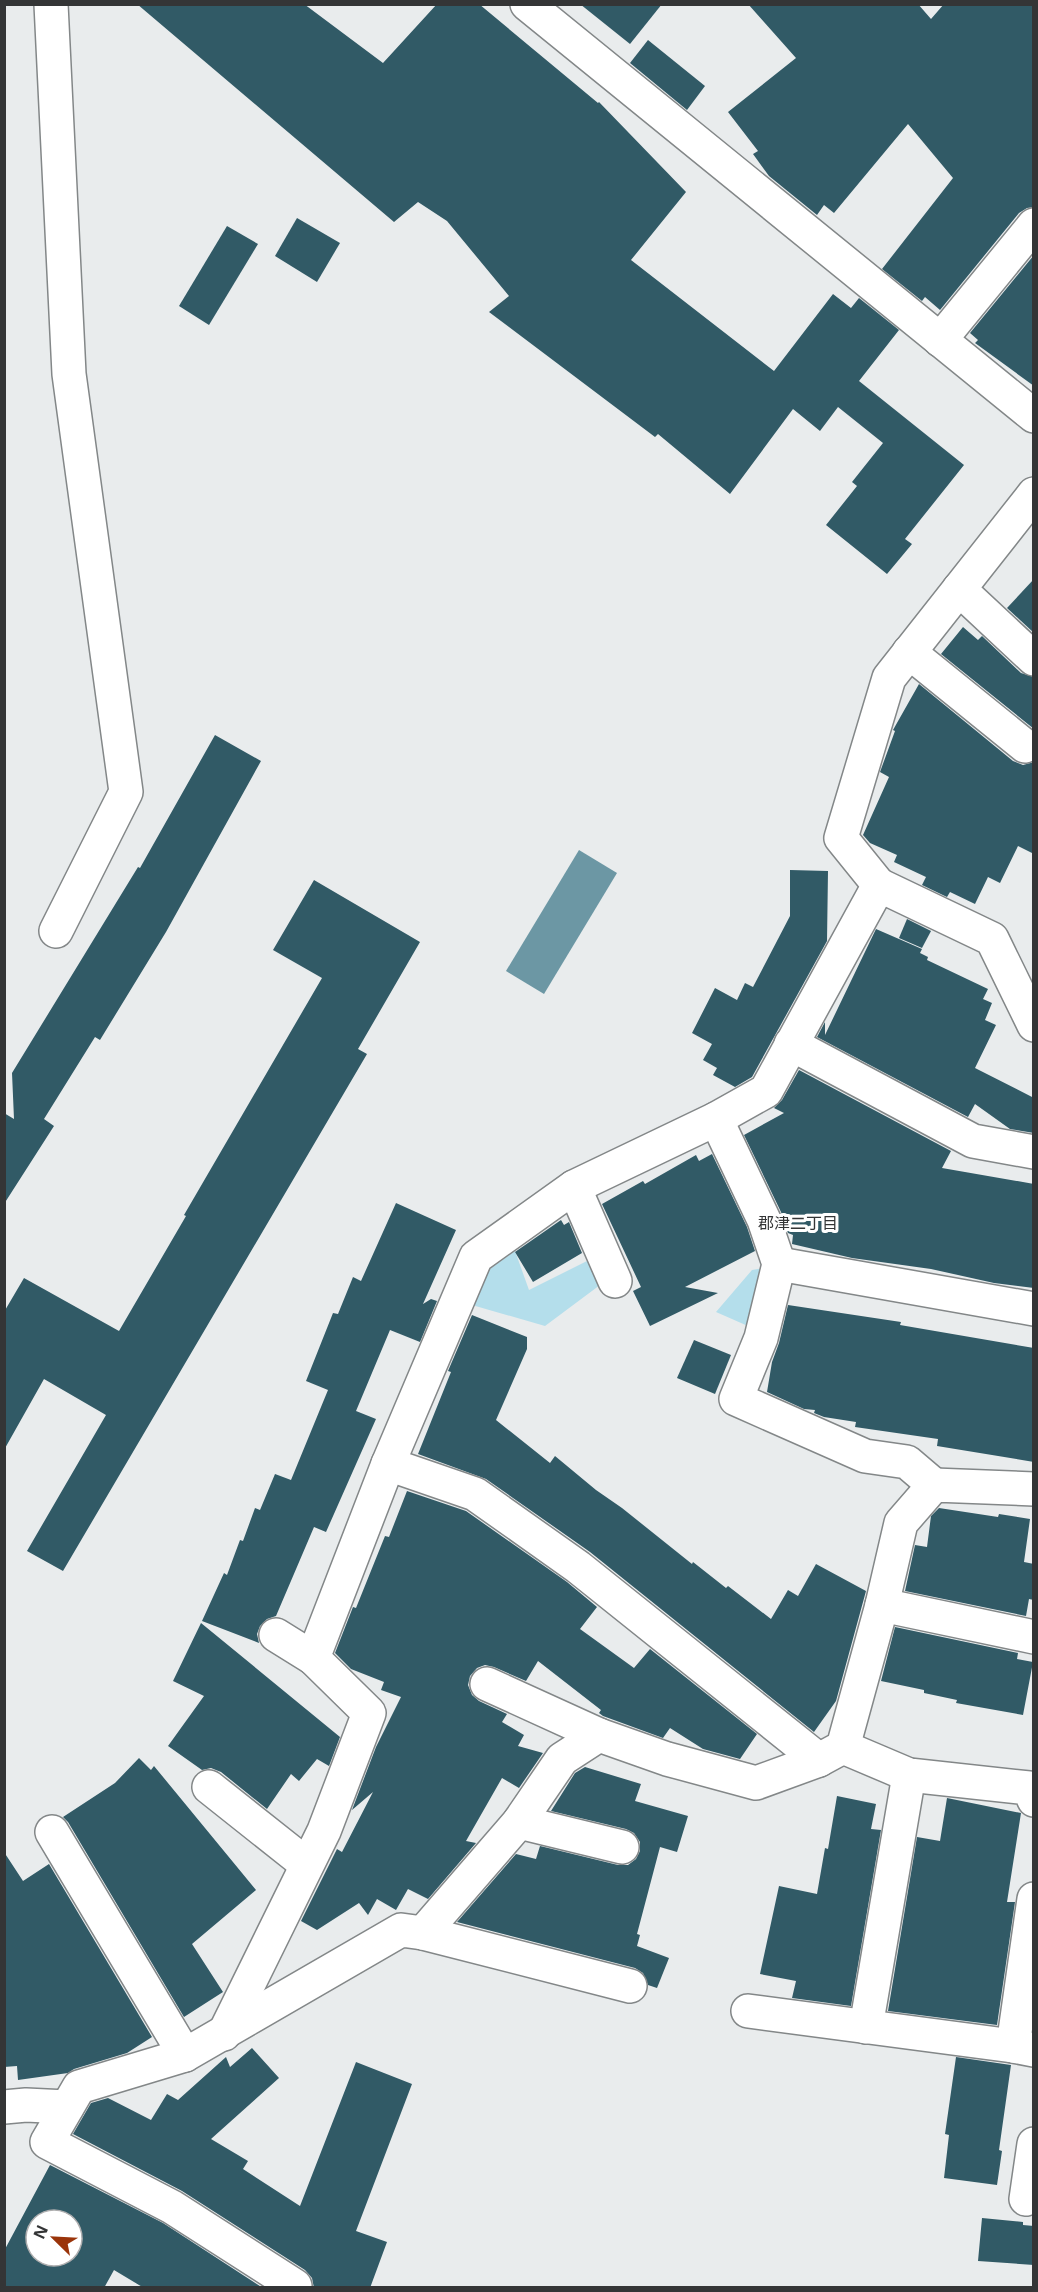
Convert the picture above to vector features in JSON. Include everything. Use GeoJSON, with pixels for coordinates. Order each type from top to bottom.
{"type":"FeatureCollection","features":[{"type":"Feature","properties":{"kind":"street"},"geometry":{"type":"LineString","coordinates":[[51,4],[69,374],[126,792],[56,931]]}},
{"type":"Feature","properties":{"kind":"street"},"geometry":{"type":"LineString","coordinates":[[527,4],[1034,416]]}},
{"type":"Feature","properties":{"kind":"street"},"geometry":{"type":"LineString","coordinates":[[940,340],[1034,225]]}},
{"type":"Feature","properties":{"kind":"street"},"geometry":{"type":"LineString","coordinates":[[1034,494],[889,678],[841,837],[879,885],[992,939],[1034,1025]]}},
{"type":"Feature","properties":{"kind":"street"},"geometry":{"type":"LineString","coordinates":[[959,589],[1034,659]]}},
{"type":"Feature","properties":{"kind":"street"},"geometry":{"type":"LineString","coordinates":[[909,652],[1025,746]]}},
{"type":"Feature","properties":{"kind":"street"},"geometry":{"type":"LineString","coordinates":[[313,1658],[388,1464],[476,1257],[574,1187],[716,1119],[766,1091],[879,885]]}},
{"type":"Feature","properties":{"kind":"street"},"geometry":{"type":"LineString","coordinates":[[791,1044],[973,1141],[1034,1152]]}},
{"type":"Feature","properties":{"kind":"street"},"geometry":{"type":"LineString","coordinates":[[716,1119],[764,1220],[779,1264],[761,1338],[736,1399],[865,1456],[907,1462],[934,1485],[1034,1489]]}},
{"type":"Feature","properties":{"kind":"street"},"geometry":{"type":"LineString","coordinates":[[574,1187],[615,1281]]}},
{"type":"Feature","properties":{"kind":"street"},"geometry":{"type":"LineString","coordinates":[[779,1264],[1034,1309]]}},
{"type":"Feature","properties":{"kind":"street"},"geometry":{"type":"LineString","coordinates":[[388,1464],[475,1494],[831,1754],[909,1775],[1029,1788],[1034,1800]]}},
{"type":"Feature","properties":{"kind":"street"},"geometry":{"type":"LineString","coordinates":[[487,1684],[599,1735],[667,1759],[756,1783],[831,1754],[882,1605],[901,1523],[934,1485]]}},
{"type":"Feature","properties":{"kind":"street"},"geometry":{"type":"LineString","coordinates":[[882,1605],[1034,1637]]}},
{"type":"Feature","properties":{"kind":"street"},"geometry":{"type":"LineString","coordinates":[[224,2034],[324,1831],[369,1713],[313,1658],[276,1635]]}},
{"type":"Feature","properties":{"kind":"street"},"geometry":{"type":"LineString","coordinates":[[423,1933],[519,1822],[562,1759],[599,1735]]}},
{"type":"Feature","properties":{"kind":"street"},"geometry":{"type":"LineString","coordinates":[[866,2027],[909,1775]]}},
{"type":"Feature","properties":{"kind":"street"},"geometry":{"type":"LineString","coordinates":[[209,1787],[306,1864]]}},
{"type":"Feature","properties":{"kind":"street"},"geometry":{"type":"LineString","coordinates":[[519,1822],[622,1847]]}},
{"type":"Feature","properties":{"kind":"street"},"geometry":{"type":"LineString","coordinates":[[52,1832],[185,2055]]}},
{"type":"Feature","properties":{"kind":"street"},"geometry":{"type":"LineString","coordinates":[[748,2011],[1023,2048],[1034,1899]]}},
{"type":"Feature","properties":{"kind":"street"},"geometry":{"type":"LineString","coordinates":[[295,2286],[172,2207],[47,2142],[79,2087],[185,2055],[401,1930],[423,1933],[630,1986]]}},
{"type":"Feature","properties":{"kind":"street"},"geometry":{"type":"LineString","coordinates":[[4,2107],[26,2104],[67,2107]]}},
{"type":"Feature","properties":{"kind":"street"},"geometry":{"type":"LineString","coordinates":[[1026,2199],[1034,2144]]}},
{"type":"Feature","properties":{"kind":"shaded area"},"geometry":{"type":"Polygon","coordinates":[[[579,850],[617,873],[544,994],[506,971],[579,850]]]}},
{"type":"Feature","properties":{"kind":"shaded area"},"geometry":{"type":"Polygon","coordinates":[[[515,1251],[529,1290],[589,1260],[600,1285],[545,1326],[472,1305],[487,1271],[515,1251]]]}},
{"type":"Feature","properties":{"kind":"shaded area"},"geometry":{"type":"Polygon","coordinates":[[[771,1267],[757,1330],[716,1312],[752,1270],[771,1267]]]}},
{"type":"Feature","properties":{"kind":"building"},"geometry":{"type":"Polygon","coordinates":[[[137,4],[304,4],[383,63],[437,4],[479,4],[599,102],[686,192],[631,260],[774,371],[833,294],[851,308],[859,298],[899,330],[859,381],[964,465],[905,539],[912,544],[887,574],[826,525],[857,486],[852,482],[883,443],[838,407],[820,431],[793,409],[730,494],[658,434],[655,437],[489,312],[509,296],[447,221],[418,202],[394,222],[137,4]]]}},
{"type":"Feature","properties":{"kind":"building"},"geometry":{"type":"Polygon","coordinates":[[[580,4],[662,4],[630,44],[580,4]]]}},
{"type":"Feature","properties":{"kind":"building"},"geometry":{"type":"Polygon","coordinates":[[[748,4],[918,4],[931,19],[944,4],[1034,4],[1034,207],[1019,213],[940,310],[925,297],[922,301],[882,269],[953,178],[908,124],[834,213],[824,205],[817,215],[769,176],[753,154],[758,151],[728,112],[796,58],[748,4]]]}},
{"type":"Feature","properties":{"kind":"building"},"geometry":{"type":"Polygon","coordinates":[[[648,40],[705,86],[687,110],[630,63],[648,40]]]}},
{"type":"Feature","properties":{"kind":"building"},"geometry":{"type":"Polygon","coordinates":[[[297,218],[340,243],[317,282],[275,256],[297,218]]]}},
{"type":"Feature","properties":{"kind":"building"},"geometry":{"type":"Polygon","coordinates":[[[227,226],[258,244],[209,325],[179,306],[227,226]]]}},
{"type":"Feature","properties":{"kind":"building"},"geometry":{"type":"Polygon","coordinates":[[[1034,255],[1034,386],[975,343],[978,340],[970,333],[1034,255]]]}},
{"type":"Feature","properties":{"kind":"building"},"geometry":{"type":"Polygon","coordinates":[[[1034,579],[1034,633],[1007,608],[1034,579]]]}},
{"type":"Feature","properties":{"kind":"building"},"geometry":{"type":"Polygon","coordinates":[[[963,627],[978,640],[982,636],[1021,673],[1034,677],[1034,729],[941,654],[963,627]]]}},
{"type":"Feature","properties":{"kind":"building"},"geometry":{"type":"Polygon","coordinates":[[[919,684],[1013,761],[1023,765],[1034,762],[1034,854],[1018,846],[1000,883],[988,877],[975,904],[950,892],[947,897],[922,885],[926,877],[894,862],[897,855],[870,843],[863,835],[889,777],[880,772],[895,731],[893,730],[919,684]]]}},
{"type":"Feature","properties":{"kind":"building"},"geometry":{"type":"Polygon","coordinates":[[[215,735],[261,761],[166,932],[100,1040],[95,1037],[44,1119],[54,1126],[4,1204],[4,1113],[14,1119],[12,1073],[138,867],[140,868],[215,735]]]}},
{"type":"Feature","properties":{"kind":"building"},"geometry":{"type":"Polygon","coordinates":[[[790,870],[828,871],[827,941],[752,1077],[735,1087],[713,1075],[717,1068],[703,1060],[712,1044],[692,1033],[715,988],[737,1000],[745,983],[753,987],[790,916],[790,870]]]}},
{"type":"Feature","properties":{"kind":"building"},"geometry":{"type":"Polygon","coordinates":[[[314,880],[420,942],[358,1049],[367,1054],[63,1571],[27,1551],[106,1415],[44,1379],[4,1450],[4,1312],[24,1278],[119,1331],[322,978],[273,950],[314,880]]]}},
{"type":"Feature","properties":{"kind":"building"},"geometry":{"type":"Polygon","coordinates":[[[907,919],[931,931],[922,948],[899,938],[907,919]]]}},
{"type":"Feature","properties":{"kind":"building"},"geometry":{"type":"Polygon","coordinates":[[[876,929],[922,949],[920,953],[928,957],[927,960],[988,989],[983,999],[992,1003],[985,1020],[996,1025],[975,1068],[1034,1098],[1034,1133],[1010,1129],[975,1104],[968,1117],[817,1037],[825,1022],[825,1035],[876,929]]]}},
{"type":"Feature","properties":{"kind":"building"},"geometry":{"type":"Polygon","coordinates":[[[799,1070],[951,1151],[942,1168],[1034,1184],[1034,1288],[994,1283],[931,1269],[852,1258],[792,1244],[793,1235],[788,1233],[781,1212],[744,1135],[784,1113],[774,1108],[782,1100],[799,1070]]]}},
{"type":"Feature","properties":{"kind":"building"},"geometry":{"type":"Polygon","coordinates":[[[712,1154],[747,1227],[755,1251],[685,1287],[718,1293],[650,1326],[633,1291],[641,1287],[602,1204],[643,1181],[645,1184],[696,1155],[699,1161],[712,1154]]]}},
{"type":"Feature","properties":{"kind":"building"},"geometry":{"type":"Polygon","coordinates":[[[396,1203],[456,1230],[423,1304],[431,1299],[437,1301],[420,1342],[390,1330],[356,1411],[376,1419],[326,1532],[314,1527],[276,1616],[267,1619],[260,1626],[257,1634],[259,1643],[202,1621],[224,1573],[227,1575],[240,1540],[243,1541],[255,1508],[260,1510],[275,1474],[291,1480],[328,1390],[306,1381],[333,1313],[338,1314],[353,1277],[361,1281],[396,1203]]]}},
{"type":"Feature","properties":{"kind":"building"},"geometry":{"type":"Polygon","coordinates":[[[561,1220],[564,1225],[569,1222],[582,1253],[533,1282],[515,1252],[561,1220]]]}},
{"type":"Feature","properties":{"kind":"building"},"geometry":{"type":"Polygon","coordinates":[[[788,1305],[901,1322],[900,1325],[1034,1348],[1034,1462],[937,1446],[938,1439],[855,1427],[856,1422],[824,1417],[814,1413],[815,1410],[804,1409],[767,1392],[772,1362],[788,1305]]]}},
{"type":"Feature","properties":{"kind":"building"},"geometry":{"type":"Polygon","coordinates":[[[472,1315],[527,1337],[527,1349],[496,1420],[550,1463],[555,1456],[596,1490],[726,1588],[728,1586],[771,1619],[788,1590],[798,1596],[816,1564],[866,1591],[836,1701],[814,1732],[590,1552],[486,1479],[418,1454],[451,1372],[448,1371],[472,1315]]]}},
{"type":"Feature","properties":{"kind":"building"},"geometry":{"type":"Polygon","coordinates":[[[694,1340],[731,1355],[715,1394],[677,1378],[694,1340]]]}},
{"type":"Feature","properties":{"kind":"building"},"geometry":{"type":"Polygon","coordinates":[[[407,1491],[466,1511],[567,1582],[597,1607],[580,1629],[634,1668],[650,1649],[757,1734],[740,1759],[703,1749],[670,1728],[663,1738],[603,1716],[599,1713],[601,1710],[538,1661],[526,1681],[494,1667],[485,1665],[477,1668],[470,1676],[468,1685],[472,1695],[479,1701],[507,1714],[502,1722],[524,1735],[518,1746],[543,1753],[519,1788],[502,1778],[466,1841],[476,1843],[428,1899],[408,1889],[396,1910],[377,1899],[368,1915],[359,1903],[317,1930],[301,1921],[337,1849],[342,1852],[373,1792],[352,1810],[376,1747],[401,1697],[381,1690],[384,1682],[351,1669],[335,1653],[385,1536],[389,1537],[407,1491]]]}},
{"type":"Feature","properties":{"kind":"building"},"geometry":{"type":"Polygon","coordinates":[[[939,1508],[998,1517],[999,1514],[1030,1519],[1024,1562],[1034,1564],[1034,1600],[1029,1599],[1026,1616],[905,1591],[915,1545],[927,1547],[931,1516],[939,1508]]]}},
{"type":"Feature","properties":{"kind":"building"},"geometry":{"type":"Polygon","coordinates":[[[201,1623],[340,1737],[329,1766],[317,1759],[299,1781],[291,1774],[267,1809],[221,1772],[211,1768],[202,1770],[168,1746],[204,1696],[173,1681],[201,1623]]]}},
{"type":"Feature","properties":{"kind":"building"},"geometry":{"type":"Polygon","coordinates":[[[895,1627],[1018,1653],[1017,1659],[1033,1662],[1023,1715],[956,1703],[957,1700],[924,1693],[924,1690],[881,1681],[895,1627]]]}},
{"type":"Feature","properties":{"kind":"building"},"geometry":{"type":"Polygon","coordinates":[[[139,1758],[151,1770],[154,1766],[256,1890],[192,1944],[223,1992],[184,2017],[63,1817],[115,1783],[139,1758]]]}},
{"type":"Feature","properties":{"kind":"building"},"geometry":{"type":"Polygon","coordinates":[[[585,1767],[641,1784],[635,1801],[688,1816],[677,1852],[660,1847],[637,1934],[640,1935],[637,1946],[669,1958],[657,1988],[648,1985],[643,1973],[635,1968],[457,1922],[516,1854],[536,1859],[540,1846],[618,1865],[628,1865],[636,1859],[640,1851],[640,1842],[634,1833],[626,1829],[551,1811],[575,1773],[585,1767]]]}},
{"type":"Feature","properties":{"kind":"building"},"geometry":{"type":"Polygon","coordinates":[[[837,1796],[876,1804],[871,1829],[881,1830],[851,2006],[792,1998],[796,1981],[760,1974],[779,1886],[817,1894],[837,1796]]]}},
{"type":"Feature","properties":{"kind":"building"},"geometry":{"type":"Polygon","coordinates":[[[947,1798],[1021,1813],[1007,1902],[1015,1902],[997,2025],[888,2011],[917,1837],[940,1841],[947,1798]]]}},
{"type":"Feature","properties":{"kind":"building"},"geometry":{"type":"Polygon","coordinates":[[[4,1852],[23,1881],[49,1864],[152,2037],[127,2053],[74,2069],[68,2073],[18,2080],[17,2066],[4,2067],[4,1852]]]}},
{"type":"Feature","properties":{"kind":"building"},"geometry":{"type":"Polygon","coordinates":[[[252,2048],[279,2078],[211,2139],[248,2161],[243,2169],[300,2206],[356,2062],[412,2084],[356,2231],[387,2242],[370,2288],[314,2288],[312,2278],[305,2270],[182,2191],[73,2134],[91,2103],[108,2098],[151,2120],[167,2094],[178,2100],[226,2057],[230,2067],[252,2048]]]}},
{"type":"Feature","properties":{"kind":"building"},"geometry":{"type":"Polygon","coordinates":[[[956,2057],[1011,2065],[999,2150],[1002,2151],[997,2185],[944,2178],[949,2135],[945,2134],[956,2057]]]}},
{"type":"Feature","properties":{"kind":"building"},"geometry":{"type":"Polygon","coordinates":[[[50,2165],[163,2223],[263,2288],[144,2288],[114,2270],[104,2288],[4,2288],[4,2251],[24,2214],[24,2268],[84,2268],[84,2208],[27,2208],[50,2165]]]}},
{"type":"Feature","properties":{"kind":"building"},"geometry":{"type":"Polygon","coordinates":[[[982,2218],[1023,2222],[1023,2225],[1034,2226],[1034,2265],[978,2261],[982,2218]]]}},
{"type":"Feature","properties":{"kind":"district","name":"郡津二丁目"},"geometry":{"type":"Point","coordinates":[798,1223]}}]}
